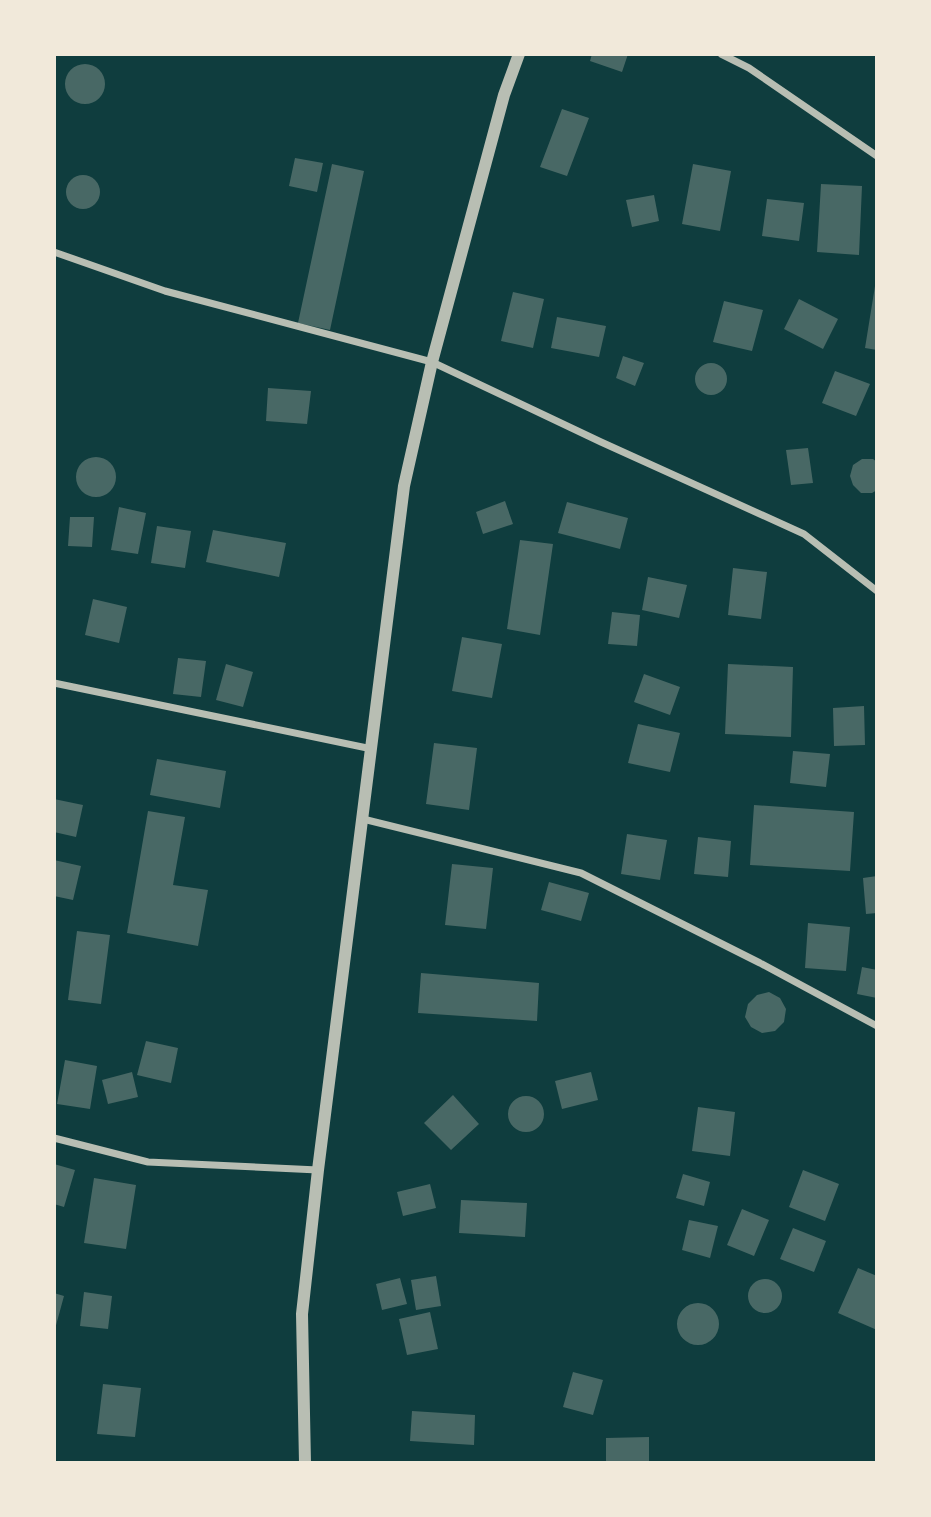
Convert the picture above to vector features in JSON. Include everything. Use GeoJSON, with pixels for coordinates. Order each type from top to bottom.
{"type":"FeatureCollection","features":[{"type":"Feature","properties":{"kind":"street"},"geometry":{"type":"LineString","coordinates":[[305,1463],[302,1314],[404,486],[432,362],[504,95],[519,54]]}},
{"type":"Feature","properties":{"kind":"street"},"geometry":{"type":"LineString","coordinates":[[721,54],[749,68],[877,156]]}},
{"type":"Feature","properties":{"kind":"street"},"geometry":{"type":"LineString","coordinates":[[54,251],[165,291],[432,362],[804,534],[877,591]]}},
{"type":"Feature","properties":{"kind":"street"},"geometry":{"type":"LineString","coordinates":[[54,683],[372,749]]}},
{"type":"Feature","properties":{"kind":"street"},"geometry":{"type":"LineString","coordinates":[[363,819],[581,873],[760,963],[877,1026]]}},
{"type":"Feature","properties":{"kind":"street"},"geometry":{"type":"LineString","coordinates":[[54,1138],[148,1162],[318,1170]]}},
{"type":"Feature","properties":{"kind":"building"},"geometry":{"type":"Polygon","coordinates":[[[592,54],[628,54],[622,72],[590,61],[592,54]]]}},
{"type":"Feature","properties":{"kind":"building"},"geometry":{"type":"Polygon","coordinates":[[[85,64],[99,70],[105,84],[99,98],[85,104],[71,98],[65,84],[71,70],[85,64]]]}},
{"type":"Feature","properties":{"kind":"building"},"geometry":{"type":"Polygon","coordinates":[[[562,109],[589,118],[567,176],[540,167],[562,109]]]}},
{"type":"Feature","properties":{"kind":"building"},"geometry":{"type":"Polygon","coordinates":[[[295,158],[323,163],[317,192],[289,186],[295,158]]]}},
{"type":"Feature","properties":{"kind":"building"},"geometry":{"type":"Polygon","coordinates":[[[332,164],[364,171],[330,330],[298,323],[332,164]]]}},
{"type":"Feature","properties":{"kind":"building"},"geometry":{"type":"Polygon","coordinates":[[[693,164],[731,171],[720,231],[682,224],[693,164]]]}},
{"type":"Feature","properties":{"kind":"building"},"geometry":{"type":"Polygon","coordinates":[[[83,175],[95,180],[100,192],[95,204],[83,209],[71,204],[66,192],[71,180],[83,175]]]}},
{"type":"Feature","properties":{"kind":"building"},"geometry":{"type":"Polygon","coordinates":[[[821,184],[862,186],[859,255],[817,252],[821,184]]]}},
{"type":"Feature","properties":{"kind":"building"},"geometry":{"type":"Polygon","coordinates":[[[654,195],[659,221],[632,227],[626,200],[654,195]]]}},
{"type":"Feature","properties":{"kind":"building"},"geometry":{"type":"Polygon","coordinates":[[[767,199],[804,203],[799,241],[762,236],[767,199]]]}},
{"type":"Feature","properties":{"kind":"building"},"geometry":{"type":"Polygon","coordinates":[[[877,286],[877,350],[865,348],[877,286]]]}},
{"type":"Feature","properties":{"kind":"building"},"geometry":{"type":"Polygon","coordinates":[[[513,292],[544,299],[533,348],[501,341],[513,292]]]}},
{"type":"Feature","properties":{"kind":"building"},"geometry":{"type":"Polygon","coordinates":[[[799,299],[838,319],[823,349],[784,329],[799,299]]]}},
{"type":"Feature","properties":{"kind":"building"},"geometry":{"type":"Polygon","coordinates":[[[724,301],[763,310],[752,351],[713,342],[724,301]]]}},
{"type":"Feature","properties":{"kind":"building"},"geometry":{"type":"Polygon","coordinates":[[[557,317],[606,326],[599,357],[551,348],[557,317]]]}},
{"type":"Feature","properties":{"kind":"building"},"geometry":{"type":"Polygon","coordinates":[[[623,356],[644,363],[635,386],[616,378],[623,356]]]}},
{"type":"Feature","properties":{"kind":"building"},"geometry":{"type":"Polygon","coordinates":[[[711,363],[722,368],[727,379],[722,390],[711,395],[700,390],[695,379],[700,368],[711,363]]]}},
{"type":"Feature","properties":{"kind":"building"},"geometry":{"type":"Polygon","coordinates":[[[835,371],[870,384],[856,416],[822,403],[835,371]]]}},
{"type":"Feature","properties":{"kind":"building"},"geometry":{"type":"Polygon","coordinates":[[[268,388],[311,391],[307,424],[266,421],[268,388]]]}},
{"type":"Feature","properties":{"kind":"building"},"geometry":{"type":"Polygon","coordinates":[[[808,448],[813,483],[791,485],[786,450],[808,448]]]}},
{"type":"Feature","properties":{"kind":"building"},"geometry":{"type":"Polygon","coordinates":[[[96,457],[110,463],[116,477],[110,491],[96,497],[82,491],[76,477],[82,463],[96,457]]]}},
{"type":"Feature","properties":{"kind":"building"},"geometry":{"type":"Polygon","coordinates":[[[862,459],[873,459],[877,462],[877,490],[872,493],[861,493],[853,485],[850,476],[853,465],[862,459]]]}},
{"type":"Feature","properties":{"kind":"building"},"geometry":{"type":"Polygon","coordinates":[[[505,501],[513,524],[483,534],[476,512],[505,501]]]}},
{"type":"Feature","properties":{"kind":"building"},"geometry":{"type":"Polygon","coordinates":[[[567,502],[628,518],[620,549],[558,533],[567,502]]]}},
{"type":"Feature","properties":{"kind":"building"},"geometry":{"type":"Polygon","coordinates":[[[119,507],[146,513],[138,554],[111,550],[119,507]]]}},
{"type":"Feature","properties":{"kind":"building"},"geometry":{"type":"Polygon","coordinates":[[[70,517],[94,517],[92,547],[68,546],[70,517]]]}},
{"type":"Feature","properties":{"kind":"building"},"geometry":{"type":"Polygon","coordinates":[[[157,526],[191,531],[185,568],[151,563],[157,526]]]}},
{"type":"Feature","properties":{"kind":"building"},"geometry":{"type":"Polygon","coordinates":[[[213,530],[286,543],[279,577],[206,562],[213,530]]]}},
{"type":"Feature","properties":{"kind":"building"},"geometry":{"type":"Polygon","coordinates":[[[520,540],[553,544],[540,635],[507,629],[520,540]]]}},
{"type":"Feature","properties":{"kind":"building"},"geometry":{"type":"Polygon","coordinates":[[[733,568],[767,572],[761,619],[728,615],[733,568]]]}},
{"type":"Feature","properties":{"kind":"building"},"geometry":{"type":"Polygon","coordinates":[[[648,577],[687,585],[679,618],[642,610],[648,577]]]}},
{"type":"Feature","properties":{"kind":"building"},"geometry":{"type":"Polygon","coordinates":[[[93,599],[127,607],[119,643],[85,635],[93,599]]]}},
{"type":"Feature","properties":{"kind":"building"},"geometry":{"type":"Polygon","coordinates":[[[612,612],[640,615],[637,646],[608,644],[612,612]]]}},
{"type":"Feature","properties":{"kind":"building"},"geometry":{"type":"Polygon","coordinates":[[[462,637],[502,644],[492,698],[452,691],[462,637]]]}},
{"type":"Feature","properties":{"kind":"building"},"geometry":{"type":"Polygon","coordinates":[[[178,658],[206,661],[201,697],[173,694],[178,658]]]}},
{"type":"Feature","properties":{"kind":"building"},"geometry":{"type":"Polygon","coordinates":[[[226,664],[253,672],[243,707],[216,700],[226,664]]]}},
{"type":"Feature","properties":{"kind":"building"},"geometry":{"type":"Polygon","coordinates":[[[728,664],[793,667],[791,737],[725,734],[728,664]]]}},
{"type":"Feature","properties":{"kind":"building"},"geometry":{"type":"Polygon","coordinates":[[[644,674],[680,687],[670,715],[634,702],[644,674]]]}},
{"type":"Feature","properties":{"kind":"building"},"geometry":{"type":"Polygon","coordinates":[[[864,706],[865,745],[834,746],[833,708],[864,706]]]}},
{"type":"Feature","properties":{"kind":"building"},"geometry":{"type":"Polygon","coordinates":[[[638,724],[680,733],[670,772],[628,763],[638,724]]]}},
{"type":"Feature","properties":{"kind":"building"},"geometry":{"type":"Polygon","coordinates":[[[434,743],[477,748],[469,810],[426,804],[434,743]]]}},
{"type":"Feature","properties":{"kind":"building"},"geometry":{"type":"Polygon","coordinates":[[[793,751],[830,754],[826,787],[790,783],[793,751]]]}},
{"type":"Feature","properties":{"kind":"building"},"geometry":{"type":"Polygon","coordinates":[[[157,759],[226,771],[220,808],[150,795],[157,759]]]}},
{"type":"Feature","properties":{"kind":"building"},"geometry":{"type":"Polygon","coordinates":[[[54,799],[83,805],[76,837],[54,832],[54,799]]]}},
{"type":"Feature","properties":{"kind":"building"},"geometry":{"type":"Polygon","coordinates":[[[754,805],[854,812],[850,871],[750,865],[754,805]]]}},
{"type":"Feature","properties":{"kind":"building"},"geometry":{"type":"Polygon","coordinates":[[[148,811],[185,817],[173,885],[208,890],[198,946],[127,933],[148,811]]]}},
{"type":"Feature","properties":{"kind":"building"},"geometry":{"type":"Polygon","coordinates":[[[627,834],[667,840],[660,880],[621,874],[627,834]]]}},
{"type":"Feature","properties":{"kind":"building"},"geometry":{"type":"Polygon","coordinates":[[[698,837],[731,841],[728,877],[694,874],[698,837]]]}},
{"type":"Feature","properties":{"kind":"building"},"geometry":{"type":"Polygon","coordinates":[[[54,860],[81,866],[73,900],[54,896],[54,860]]]}},
{"type":"Feature","properties":{"kind":"building"},"geometry":{"type":"Polygon","coordinates":[[[452,864],[493,868],[486,929],[445,925],[452,864]]]}},
{"type":"Feature","properties":{"kind":"building"},"geometry":{"type":"Polygon","coordinates":[[[877,876],[877,913],[866,914],[863,878],[877,876]]]}},
{"type":"Feature","properties":{"kind":"building"},"geometry":{"type":"Polygon","coordinates":[[[549,882],[589,893],[581,921],[541,910],[549,882]]]}},
{"type":"Feature","properties":{"kind":"building"},"geometry":{"type":"Polygon","coordinates":[[[808,923],[850,927],[846,971],[805,968],[808,923]]]}},
{"type":"Feature","properties":{"kind":"building"},"geometry":{"type":"Polygon","coordinates":[[[77,931],[110,935],[101,1004],[68,1000],[77,931]]]}},
{"type":"Feature","properties":{"kind":"building"},"geometry":{"type":"Polygon","coordinates":[[[862,967],[877,970],[877,998],[857,994],[862,967]]]}},
{"type":"Feature","properties":{"kind":"building"},"geometry":{"type":"Polygon","coordinates":[[[421,973],[539,983],[537,1021],[418,1013],[421,973]]]}},
{"type":"Feature","properties":{"kind":"building"},"geometry":{"type":"Polygon","coordinates":[[[769,992],[780,998],[786,1009],[784,1022],[775,1031],[762,1033],[751,1027],[745,1017],[748,1004],[757,995],[769,992]]]}},
{"type":"Feature","properties":{"kind":"building"},"geometry":{"type":"Polygon","coordinates":[[[146,1041],[178,1048],[171,1083],[137,1075],[146,1041]]]}},
{"type":"Feature","properties":{"kind":"building"},"geometry":{"type":"Polygon","coordinates":[[[65,1060],[97,1066],[90,1109],[57,1104],[65,1060]]]}},
{"type":"Feature","properties":{"kind":"building"},"geometry":{"type":"Polygon","coordinates":[[[132,1072],[138,1097],[108,1104],[102,1080],[132,1072]]]}},
{"type":"Feature","properties":{"kind":"building"},"geometry":{"type":"Polygon","coordinates":[[[591,1072],[598,1100],[562,1109],[555,1081],[591,1072]]]}},
{"type":"Feature","properties":{"kind":"building"},"geometry":{"type":"Polygon","coordinates":[[[453,1095],[479,1124],[451,1150],[424,1123],[453,1095]]]}},
{"type":"Feature","properties":{"kind":"building"},"geometry":{"type":"Polygon","coordinates":[[[526,1096],[539,1101],[544,1114],[539,1127],[526,1132],[513,1127],[508,1114],[513,1101],[526,1096]]]}},
{"type":"Feature","properties":{"kind":"building"},"geometry":{"type":"Polygon","coordinates":[[[698,1107],[735,1112],[730,1156],[692,1151],[698,1107]]]}},
{"type":"Feature","properties":{"kind":"building"},"geometry":{"type":"Polygon","coordinates":[[[54,1164],[75,1170],[64,1207],[54,1204],[54,1164]]]}},
{"type":"Feature","properties":{"kind":"building"},"geometry":{"type":"Polygon","coordinates":[[[803,1170],[839,1184],[825,1221],[789,1207],[803,1170]]]}},
{"type":"Feature","properties":{"kind":"building"},"geometry":{"type":"Polygon","coordinates":[[[683,1174],[710,1182],[704,1206],[676,1198],[683,1174]]]}},
{"type":"Feature","properties":{"kind":"building"},"geometry":{"type":"Polygon","coordinates":[[[94,1178],[136,1185],[126,1249],[84,1243],[94,1178]]]}},
{"type":"Feature","properties":{"kind":"building"},"geometry":{"type":"Polygon","coordinates":[[[430,1184],[436,1208],[403,1216],[397,1192],[430,1184]]]}},
{"type":"Feature","properties":{"kind":"building"},"geometry":{"type":"Polygon","coordinates":[[[461,1200],[527,1203],[525,1237],[459,1233],[461,1200]]]}},
{"type":"Feature","properties":{"kind":"building"},"geometry":{"type":"Polygon","coordinates":[[[742,1209],[769,1220],[754,1256],[727,1245],[742,1209]]]}},
{"type":"Feature","properties":{"kind":"building"},"geometry":{"type":"Polygon","coordinates":[[[689,1220],[718,1226],[710,1258],[682,1250],[689,1220]]]}},
{"type":"Feature","properties":{"kind":"building"},"geometry":{"type":"Polygon","coordinates":[[[793,1228],[826,1241],[814,1272],[780,1259],[793,1228]]]}},
{"type":"Feature","properties":{"kind":"building"},"geometry":{"type":"Polygon","coordinates":[[[858,1268],[877,1276],[877,1330],[838,1313],[858,1268]]]}},
{"type":"Feature","properties":{"kind":"building"},"geometry":{"type":"Polygon","coordinates":[[[436,1276],[441,1306],[416,1310],[411,1280],[436,1276]]]}},
{"type":"Feature","properties":{"kind":"building"},"geometry":{"type":"Polygon","coordinates":[[[400,1278],[407,1304],[382,1310],[376,1284],[400,1278]]]}},
{"type":"Feature","properties":{"kind":"building"},"geometry":{"type":"Polygon","coordinates":[[[765,1279],[777,1284],[782,1296],[777,1308],[765,1313],[753,1308],[748,1296],[753,1284],[765,1279]]]}},
{"type":"Feature","properties":{"kind":"building"},"geometry":{"type":"Polygon","coordinates":[[[84,1292],[112,1296],[108,1329],[80,1326],[84,1292]]]}},
{"type":"Feature","properties":{"kind":"building"},"geometry":{"type":"Polygon","coordinates":[[[54,1293],[64,1296],[55,1329],[54,1329],[54,1293]]]}},
{"type":"Feature","properties":{"kind":"building"},"geometry":{"type":"Polygon","coordinates":[[[698,1303],[713,1309],[719,1324],[713,1339],[698,1345],[683,1339],[677,1324],[683,1309],[698,1303]]]}},
{"type":"Feature","properties":{"kind":"building"},"geometry":{"type":"Polygon","coordinates":[[[430,1312],[438,1349],[407,1355],[399,1319],[430,1312]]]}},
{"type":"Feature","properties":{"kind":"building"},"geometry":{"type":"Polygon","coordinates":[[[573,1372],[603,1380],[593,1415],[563,1407],[573,1372]]]}},
{"type":"Feature","properties":{"kind":"building"},"geometry":{"type":"Polygon","coordinates":[[[103,1384],[141,1388],[135,1437],[97,1434],[103,1384]]]}},
{"type":"Feature","properties":{"kind":"building"},"geometry":{"type":"Polygon","coordinates":[[[412,1411],[475,1415],[474,1445],[410,1441],[412,1411]]]}},
{"type":"Feature","properties":{"kind":"building"},"geometry":{"type":"Polygon","coordinates":[[[649,1437],[649,1463],[606,1463],[606,1438],[649,1437]]]}}]}
